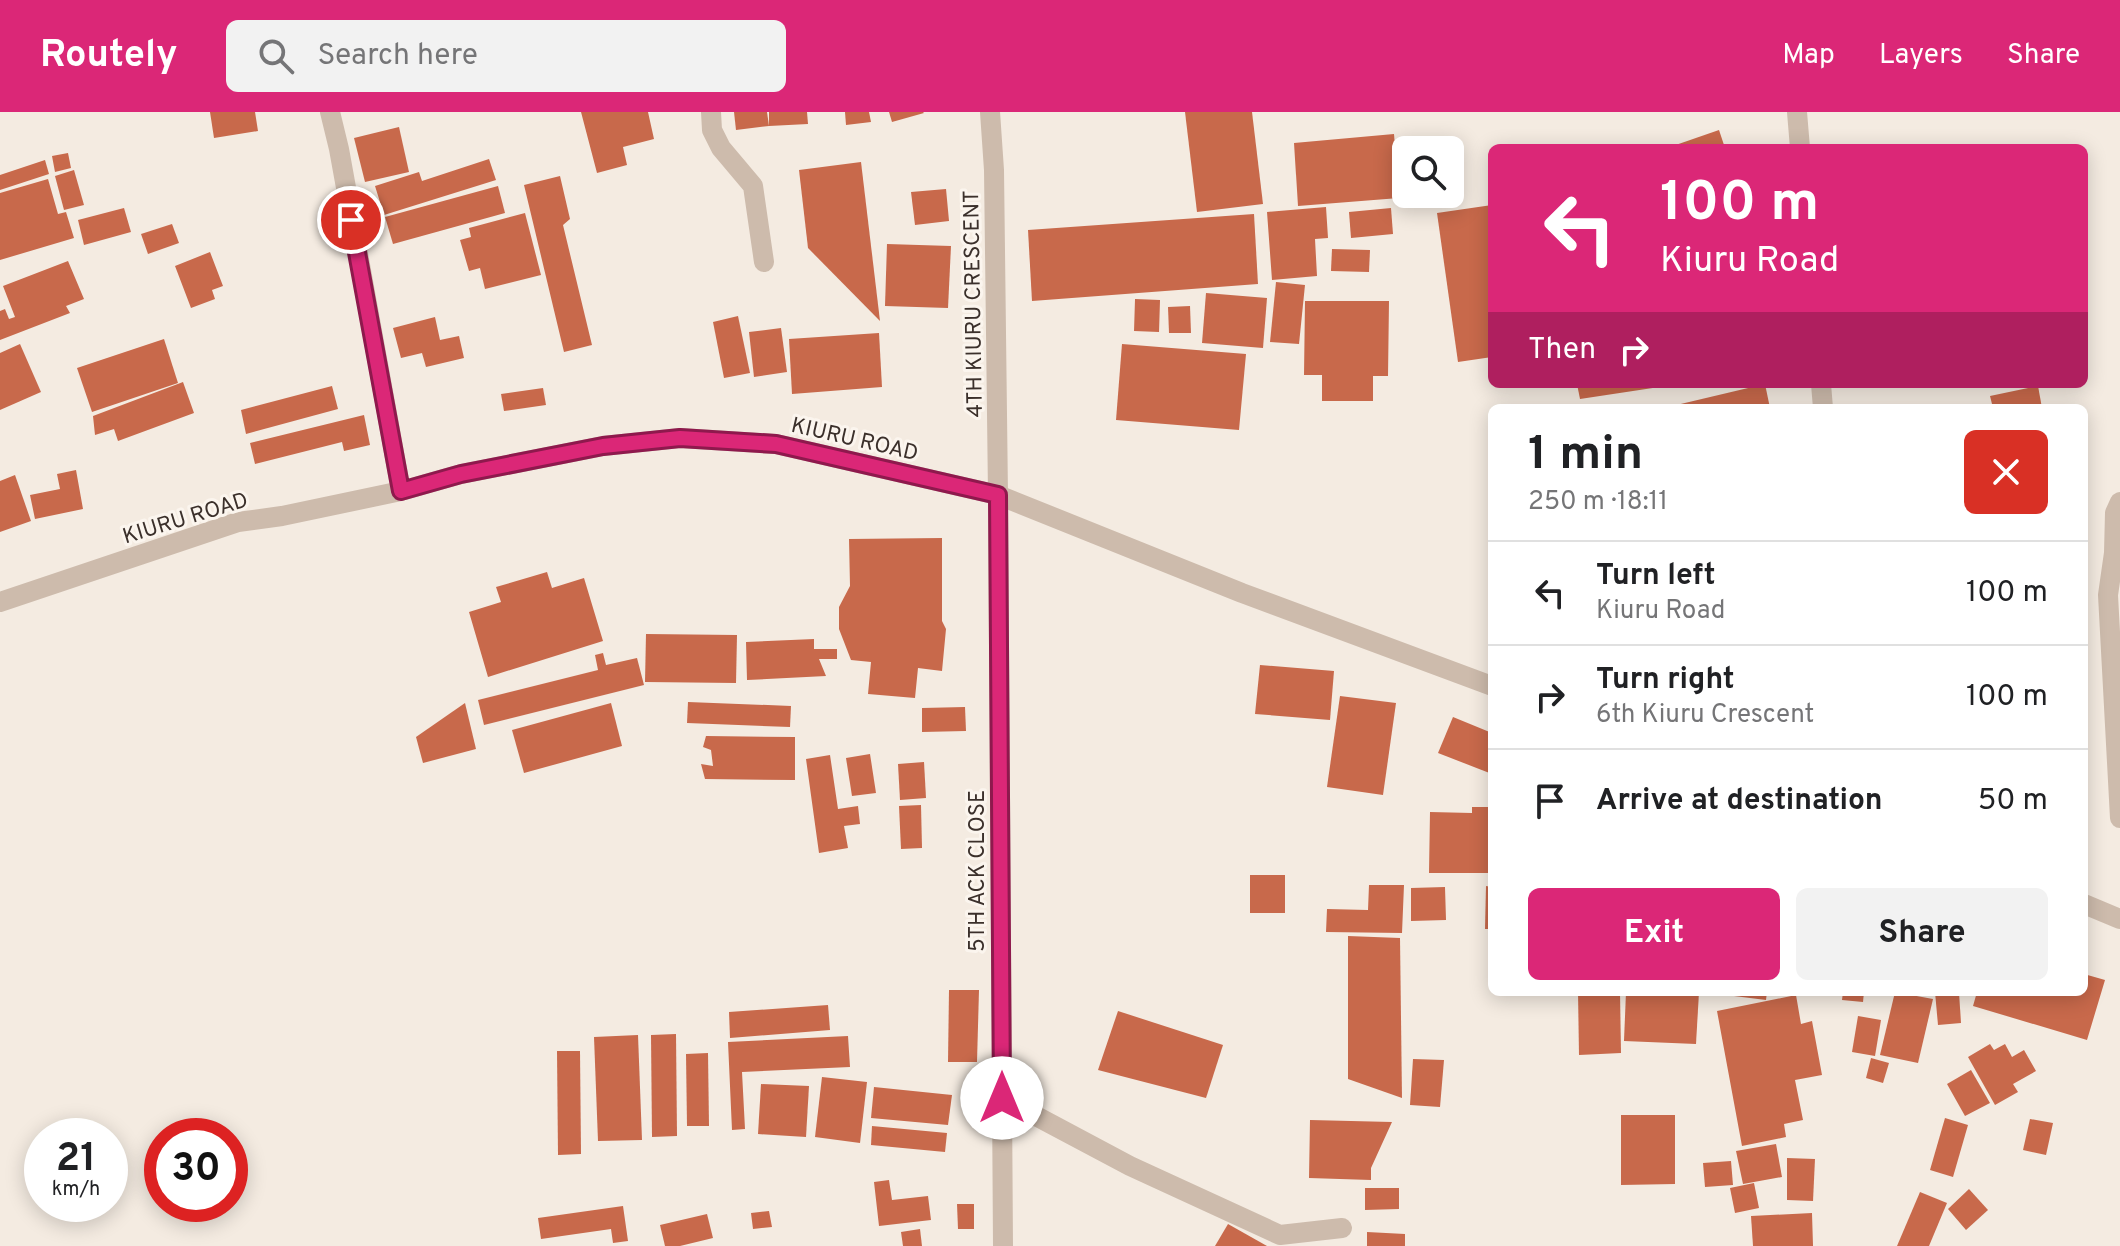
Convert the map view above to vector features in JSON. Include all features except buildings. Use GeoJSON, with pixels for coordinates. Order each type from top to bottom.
{"type":"FeatureCollection","features":[{"type":"Feature","properties":{"kind":"street"},"geometry":{"type":"LineString","coordinates":[[330,112],[401,491]]}},
{"type":"Feature","properties":{"kind":"street"},"geometry":{"type":"LineString","coordinates":[[711,112],[712,130],[721,148],[753,186],[764,262]]}},
{"type":"Feature","properties":{"kind":"street","name":"4TH KIURU CRESCENT"},"geometry":{"type":"LineString","coordinates":[[990,112],[994,170],[998,495]]}},
{"type":"Feature","properties":{"kind":"street"},"geometry":{"type":"LineString","coordinates":[[1797,112],[1800,144]]}},
{"type":"Feature","properties":{"kind":"street","name":"KIURU ROAD"},"geometry":{"type":"LineString","coordinates":[[0,602],[238,522],[282,516],[401,491],[461,474],[603,446],[680,438],[776,444],[998,495],[1242,593],[1488,685]]}},
{"type":"Feature","properties":{"kind":"street","name":"5TH ACK CLOSE"},"geometry":{"type":"LineString","coordinates":[[998,495],[1003,1246]]}},
{"type":"Feature","properties":{"kind":"street"},"geometry":{"type":"LineString","coordinates":[[2120,502],[2115,513],[2114,553],[2108,595],[2120,818]]}},
{"type":"Feature","properties":{"kind":"street"},"geometry":{"type":"LineString","coordinates":[[2088,906],[2120,919]]}},
{"type":"Feature","properties":{"kind":"street"},"geometry":{"type":"LineString","coordinates":[[1002,1098],[1130,1166],[1280,1235],[1342,1228]]}},
{"type":"Feature","properties":{"kind":"route"},"geometry":{"type":"LineString","coordinates":[[351,220],[401,491],[461,474],[603,446],[680,438],[776,444],[998,495],[1002,1098]]}}]}
